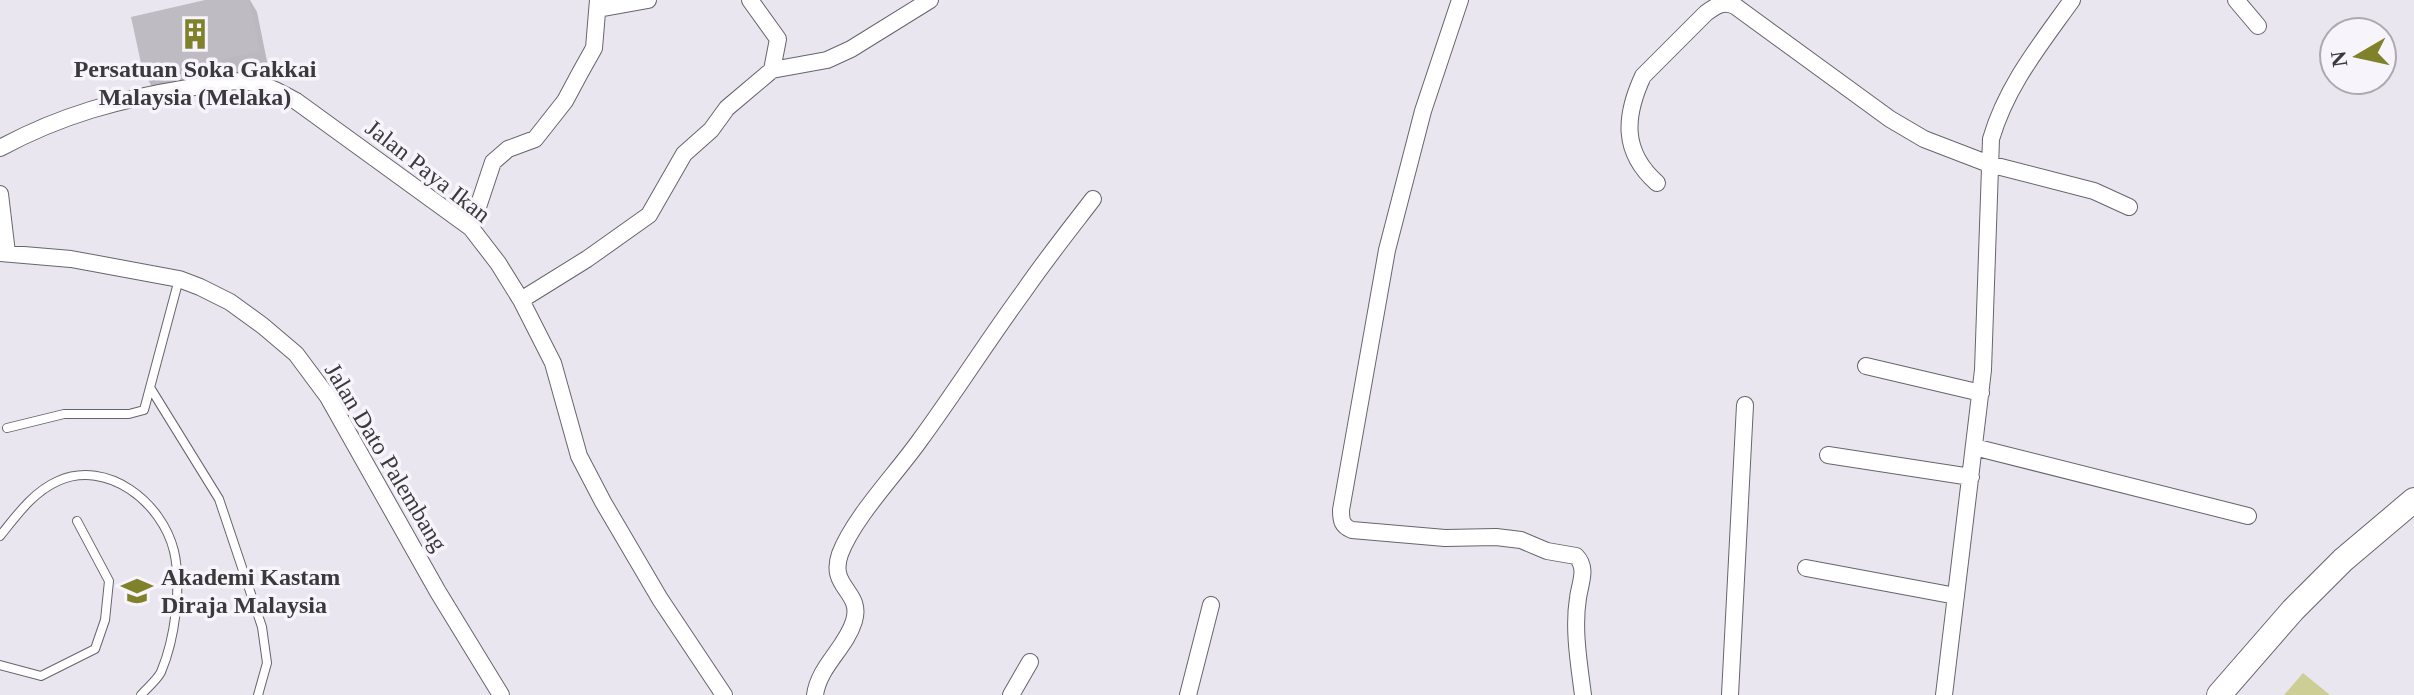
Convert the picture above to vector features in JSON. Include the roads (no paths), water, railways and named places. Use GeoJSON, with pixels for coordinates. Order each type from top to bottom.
{"type":"FeatureCollection","features":[{"type":"Feature","properties":{"kind":"main road"},"geometry":{"type":"LineString","coordinates":[[2219,695],[2293,610],[2343,560],[2414,500]]}},
{"type":"Feature","properties":{"kind":"street"},"geometry":{"type":"LineString","coordinates":[[471,228],[493,162],[508,149],[535,139],[565,101],[594,48],[598,5],[648,0]]}},
{"type":"Feature","properties":{"kind":"street"},"geometry":{"type":"LineString","coordinates":[[750,0],[778,39],[772,70]]}},
{"type":"Feature","properties":{"kind":"street"},"geometry":{"type":"LineString","coordinates":[[521,300],[649,215],[684,154],[711,130],[727,108],[772,70],[839,55],[930,0]]}},
{"type":"Feature","properties":{"kind":"street"},"geometry":{"type":"LineString","coordinates":[[1460,0],[1423,111],[1387,250],[1341,521],[1352,530],[1445,538],[1521,540],[1547,551],[1576,556],[1582,567],[1577,602],[1578,657],[1583,695]]}},
{"type":"Feature","properties":{"kind":"street"},"geometry":{"type":"LineString","coordinates":[[2236,0],[2258,26]]}},
{"type":"Feature","properties":{"kind":"street"},"geometry":{"type":"LineString","coordinates":[[1657,183],[1643,171],[1634,157],[1630,141],[1630,123],[1637,89],[1643,76],[1706,13],[1726,2],[1890,119],[1924,139],[1989,164],[2094,191],[2129,207]]}},
{"type":"Feature","properties":{"kind":"street"},"geometry":{"type":"LineString","coordinates":[[1944,695],[1981,393],[1991,139],[2001,108],[2065,2]]}},
{"type":"Feature","properties":{"kind":"street","name":"Jalan Paya Ikan"},"geometry":{"type":"LineString","coordinates":[[0,148],[41,126],[98,107],[152,94],[220,83],[248,82],[273,88],[296,101],[471,228],[521,300],[553,363],[579,456],[591,479],[660,599],[724,695]]}},
{"type":"Feature","properties":{"kind":"street"},"geometry":{"type":"LineString","coordinates":[[0,194],[3,253]]}},
{"type":"Feature","properties":{"kind":"street"},"geometry":{"type":"LineString","coordinates":[[815,695],[820,675],[854,622],[854,601],[840,583],[837,571],[848,536],[1093,199]]}},
{"type":"Feature","properties":{"kind":"street","name":"Jalan Dato Palembang"},"geometry":{"type":"LineString","coordinates":[[3,253],[71,259],[179,279],[230,302],[296,354],[328,397],[438,592],[501,695]]}},
{"type":"Feature","properties":{"kind":"street"},"geometry":{"type":"LineString","coordinates":[[1866,366],[1981,393]]}},
{"type":"Feature","properties":{"kind":"street"},"geometry":{"type":"LineString","coordinates":[[1730,695],[1745,405]]}},
{"type":"Feature","properties":{"kind":"street"},"geometry":{"type":"LineString","coordinates":[[1974,447],[2248,516]]}},
{"type":"Feature","properties":{"kind":"street"},"geometry":{"type":"LineString","coordinates":[[1828,455],[1971,477]]}},
{"type":"Feature","properties":{"kind":"street"},"geometry":{"type":"LineString","coordinates":[[1806,568],[1956,596]]}},
{"type":"Feature","properties":{"kind":"street"},"geometry":{"type":"LineString","coordinates":[[1188,695],[1211,605]]}},
{"type":"Feature","properties":{"kind":"street"},"geometry":{"type":"LineString","coordinates":[[1011,695],[1030,662]]}},
{"type":"Feature","properties":{"kind":"lane"},"geometry":{"type":"LineString","coordinates":[[7,428],[64,414],[129,414],[144,410],[179,279]]}},
{"type":"Feature","properties":{"kind":"lane"},"geometry":{"type":"LineString","coordinates":[[151,389],[219,499],[262,627],[267,663],[258,695]]}},
{"type":"Feature","properties":{"kind":"lane"},"geometry":{"type":"LineString","coordinates":[[0,536],[32,498],[55,482],[77,474],[105,476],[129,488],[156,515],[174,550],[178,604],[160,674],[141,695]]}},
{"type":"Feature","properties":{"kind":"lane"},"geometry":{"type":"LineString","coordinates":[[0,665],[41,676],[95,649],[105,620],[109,581],[77,521]]}},
{"type":"Feature","properties":{"kind":"place","name":"Persatuan Soka Gakkai Malaysia (Melaka)"},"geometry":{"type":"Point","coordinates":[195,34]}},
{"type":"Feature","properties":{"kind":"place","name":"Akademi Kastam Diraja Malaysia"},"geometry":{"type":"Point","coordinates":[137,591]}}]}
